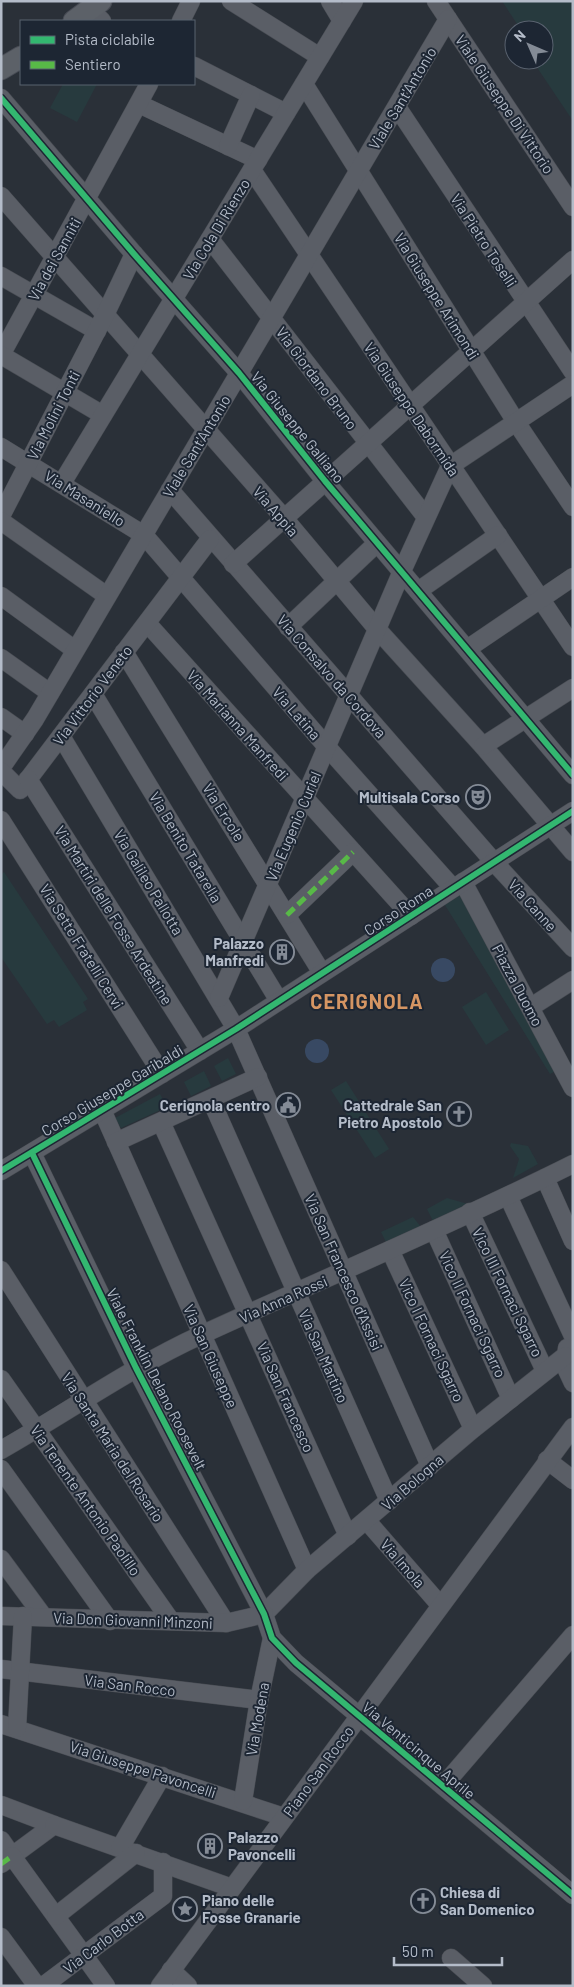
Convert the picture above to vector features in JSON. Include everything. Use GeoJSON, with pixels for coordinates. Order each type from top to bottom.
{"type":"FeatureCollection","features":[{"type":"Feature","properties":{"kind":"main road"},"geometry":{"type":"LineString","coordinates":[[1,69],[20,58]]}},
{"type":"Feature","properties":{"kind":"street"},"geometry":{"type":"LineString","coordinates":[[182,20],[191,1]]}},
{"type":"Feature","properties":{"kind":"street"},"geometry":{"type":"LineString","coordinates":[[232,1],[320,57]]}},
{"type":"Feature","properties":{"kind":"street"},"geometry":{"type":"LineString","coordinates":[[330,1],[342,21]]}},
{"type":"Feature","properties":{"kind":"street","name":"Via Cola Di Rienzo"},"geometry":{"type":"LineString","coordinates":[[62,483],[354,1]]}},
{"type":"Feature","properties":{"kind":"street","name":"Viale Giuseppe Di Vittorio"},"geometry":{"type":"LineString","coordinates":[[436,1],[573,207]]}},
{"type":"Feature","properties":{"kind":"street","name":"Viale Sant'Antonio"},"geometry":{"type":"LineString","coordinates":[[35,719],[448,19]]}},
{"type":"Feature","properties":{"kind":"street"},"geometry":{"type":"LineString","coordinates":[[195,67],[286,113]]}},
{"type":"Feature","properties":{"kind":"street","name":"Via Giuseppe Arimondi"},"geometry":{"type":"LineString","coordinates":[[304,84],[516,422],[573,507]]}},
{"type":"Feature","properties":{"kind":"street","name":"Via dei Sanniti"},"geometry":{"type":"LineString","coordinates":[[1,355],[148,85]]}},
{"type":"Feature","properties":{"kind":"street"},"geometry":{"type":"LineString","coordinates":[[228,146],[251,95]]}},
{"type":"Feature","properties":{"kind":"street","name":"Via Giuseppe Galliano"},"geometry":{"type":"LineString","coordinates":[[1,98],[134,254],[239,373],[325,482],[573,775]]}},
{"type":"Feature","properties":{"kind":"street"},"geometry":{"type":"LineString","coordinates":[[139,104],[228,146],[255,165]]}},
{"type":"Feature","properties":{"kind":"street","name":"Via Pietro Toselli"},"geometry":{"type":"LineString","coordinates":[[396,107],[573,372]]}},
{"type":"Feature","properties":{"kind":"street","name":"Via Giuseppe Dabormida"},"geometry":{"type":"LineString","coordinates":[[255,165],[309,254],[573,647]]}},
{"type":"Feature","properties":{"kind":"street","name":"Via Appia"},"geometry":{"type":"LineString","coordinates":[[1,196],[55,258],[101,323],[139,356],[206,430],[284,518],[336,582],[483,746],[573,852]]}},
{"type":"Feature","properties":{"kind":"street","name":"Via Giordano Bruno"},"geometry":{"type":"LineString","coordinates":[[210,240],[272,318],[367,444],[426,516]]}},
{"type":"Feature","properties":{"kind":"street","name":"Via Molini Tonti"},"geometry":{"type":"LineString","coordinates":[[1,516],[101,323],[134,254]]}},
{"type":"Feature","properties":{"kind":"street"},"geometry":{"type":"LineString","coordinates":[[234,564],[573,260]]}},
{"type":"Feature","properties":{"kind":"street"},"geometry":{"type":"LineString","coordinates":[[1,276],[34,294],[101,323]]}},
{"type":"Feature","properties":{"kind":"street"},"geometry":{"type":"LineString","coordinates":[[1,355],[103,415]]}},
{"type":"Feature","properties":{"kind":"street"},"geometry":{"type":"LineString","coordinates":[[450,466],[573,384]]}},
{"type":"Feature","properties":{"kind":"street","name":"Via Masaniello"},"geometry":{"type":"LineString","coordinates":[[1,447],[144,535]]}},
{"type":"Feature","properties":{"kind":"street","name":"Via Eugenio Curiel"},"geometry":{"type":"LineString","coordinates":[[219,998],[348,695],[426,516],[450,466]]}},
{"type":"Feature","properties":{"kind":"street","name":"Via Consalvo da Cordova"},"geometry":{"type":"LineString","coordinates":[[170,490],[210,539],[234,564],[494,862]]}},
{"type":"Feature","properties":{"kind":"street"},"geometry":{"type":"LineString","coordinates":[[1,522],[107,596]]}},
{"type":"Feature","properties":{"kind":"street","name":"Via Latina"},"geometry":{"type":"LineString","coordinates":[[144,535],[327,747],[458,885]]}},
{"type":"Feature","properties":{"kind":"street"},"geometry":{"type":"LineString","coordinates":[[418,591],[498,536]]}},
{"type":"Feature","properties":{"kind":"street","name":"Via Vittorio Veneto"},"geometry":{"type":"LineString","coordinates":[[35,719],[1,769],[20,790],[210,539]]}},
{"type":"Feature","properties":{"kind":"street"},"geometry":{"type":"LineString","coordinates":[[288,627],[377,543]]}},
{"type":"Feature","properties":{"kind":"street"},"geometry":{"type":"LineString","coordinates":[[467,649],[573,577]]}},
{"type":"Feature","properties":{"kind":"street"},"geometry":{"type":"LineString","coordinates":[[1,596],[76,650]]}},
{"type":"Feature","properties":{"kind":"street","name":"Via Marianna Manfredi"},"geometry":{"type":"LineString","coordinates":[[147,622],[411,916]]}},
{"type":"Feature","properties":{"kind":"street","name":"Via Ercole"},"geometry":{"type":"LineString","coordinates":[[124,652],[322,973]]}},
{"type":"Feature","properties":{"kind":"street"},"geometry":{"type":"LineString","coordinates":[[1,658],[50,693]]}},
{"type":"Feature","properties":{"kind":"street"},"geometry":{"type":"LineString","coordinates":[[483,746],[573,688]]}},
{"type":"Feature","properties":{"kind":"street","name":"Via Benito Tatarella"},"geometry":{"type":"LineString","coordinates":[[93,694],[278,1001]]}},
{"type":"Feature","properties":{"kind":"street"},"geometry":{"type":"LineString","coordinates":[[1,717],[25,734]]}},
{"type":"Feature","properties":{"kind":"street","name":"Via Galileo Pallotta"},"geometry":{"type":"LineString","coordinates":[[61,736],[236,1029]]}},
{"type":"Feature","properties":{"kind":"street","name":"Via Martiri delle Fosse Ardeatine"},"geometry":{"type":"LineString","coordinates":[[28,779],[200,1051]]}},
{"type":"Feature","properties":{"kind":"street","name":"Corso Roma"},"geometry":{"type":"LineString","coordinates":[[236,1029],[573,811]]}},
{"type":"Feature","properties":{"kind":"street","name":"Via Sette Fratelli Cervi"},"geometry":{"type":"LineString","coordinates":[[1,820],[162,1074]]}},
{"type":"Feature","properties":{"kind":"street"},"geometry":{"type":"LineString","coordinates":[[287,916],[353,852]]}},
{"type":"Feature","properties":{"kind":"street","name":"Via Canne"},"geometry":{"type":"LineString","coordinates":[[494,862],[573,948]]}},
{"type":"Feature","properties":{"kind":"street","name":"Piazza Duomo"},"geometry":{"type":"LineString","coordinates":[[458,885],[531,1007],[573,1088]]}},
{"type":"Feature","properties":{"kind":"street"},"geometry":{"type":"LineString","coordinates":[[531,1007],[573,980]]}},
{"type":"Feature","properties":{"kind":"street"},"geometry":{"type":"LineString","coordinates":[[116,1142],[258,1077],[236,1029]]}},
{"type":"Feature","properties":{"kind":"street","name":"Corso Giuseppe Garibaldi"},"geometry":{"type":"LineString","coordinates":[[1,1172],[236,1029]]}},
{"type":"Feature","properties":{"kind":"street","name":"Via San Francesco d'Assisi"},"geometry":{"type":"LineString","coordinates":[[258,1077],[430,1466]]}},
{"type":"Feature","properties":{"kind":"street","name":"Via San Martino"},"geometry":{"type":"LineString","coordinates":[[211,1100],[389,1501]]}},
{"type":"Feature","properties":{"kind":"street","name":"Corso Giuseppe Garibaldi"},"geometry":{"type":"LineString","coordinates":[[102,1110],[116,1142]]}},
{"type":"Feature","properties":{"kind":"street","name":"Via San Francesco"},"geometry":{"type":"LineString","coordinates":[[161,1122],[348,1536]]}},
{"type":"Feature","properties":{"kind":"street","name":"Via San Giuseppe"},"geometry":{"type":"LineString","coordinates":[[116,1142],[308,1570]]}},
{"type":"Feature","properties":{"kind":"street","name":"Viale Franklin Delano Roosevelt"},"geometry":{"type":"LineString","coordinates":[[32,1153],[136,1368],[264,1614]]}},
{"type":"Feature","properties":{"kind":"street","name":"Via Anna Rossi"},"geometry":{"type":"LineString","coordinates":[[1,1450],[37,1430],[136,1368],[201,1335],[344,1272],[573,1164]]}},
{"type":"Feature","properties":{"kind":"street"},"geometry":{"type":"LineString","coordinates":[[545,1178],[573,1241]]}},
{"type":"Feature","properties":{"kind":"street"},"geometry":{"type":"LineString","coordinates":[[508,1196],[570,1335],[564,1366],[573,1382]]}},
{"type":"Feature","properties":{"kind":"street","name":"Vico III Fornaci Sgarro"},"geometry":{"type":"LineString","coordinates":[[470,1212],[546,1371]]}},
{"type":"Feature","properties":{"kind":"street","name":"Vico II Fornaci Sgarro"},"geometry":{"type":"LineString","coordinates":[[434,1230],[512,1398]]}},
{"type":"Feature","properties":{"kind":"street","name":"Vico I Fornaci Sgarro"},"geometry":{"type":"LineString","coordinates":[[390,1250],[473,1429]]}},
{"type":"Feature","properties":{"kind":"street","name":"Via Santa Maria del Rosario"},"geometry":{"type":"LineString","coordinates":[[1,1270],[226,1623]]}},
{"type":"Feature","properties":{"kind":"street","name":"Via Bologna"},"geometry":{"type":"LineString","coordinates":[[264,1614],[308,1570],[473,1429],[546,1371],[570,1335]]}},
{"type":"Feature","properties":{"kind":"street","name":"Via Tenente Antonio Paolillo"},"geometry":{"type":"LineString","coordinates":[[1,1379],[171,1621]]}},
{"type":"Feature","properties":{"kind":"street","name":"Piano San Rocco"},"geometry":{"type":"LineString","coordinates":[[160,1986],[573,1427]]}},
{"type":"Feature","properties":{"kind":"street"},"geometry":{"type":"LineString","coordinates":[[548,1460],[573,1480]]}},
{"type":"Feature","properties":{"kind":"street"},"geometry":{"type":"LineString","coordinates":[[1,1470],[110,1621]]}},
{"type":"Feature","properties":{"kind":"street","name":"Via Imola"},"geometry":{"type":"LineString","coordinates":[[367,1521],[440,1605]]}},
{"type":"Feature","properties":{"kind":"street"},"geometry":{"type":"LineString","coordinates":[[1,1559],[43,1616]]}},
{"type":"Feature","properties":{"kind":"street","name":"Via Don Giovanni Minzoni"},"geometry":{"type":"LineString","coordinates":[[1,1616],[43,1616],[110,1621],[226,1623],[264,1614]]}},
{"type":"Feature","properties":{"kind":"street","name":"Via Venticinque Aprile"},"geometry":{"type":"LineString","coordinates":[[264,1614],[272,1638],[296,1663],[573,1895]]}},
{"type":"Feature","properties":{"kind":"street"},"geometry":{"type":"LineString","coordinates":[[9,1726],[21,1673],[23,1616]]}},
{"type":"Feature","properties":{"kind":"street"},"geometry":{"type":"LineString","coordinates":[[443,1786],[573,1635]]}},
{"type":"Feature","properties":{"kind":"street","name":"Via Modena"},"geometry":{"type":"LineString","coordinates":[[243,1802],[259,1700],[272,1638]]}},
{"type":"Feature","properties":{"kind":"street","name":"Via San Rocco"},"geometry":{"type":"LineString","coordinates":[[1,1669],[21,1673],[259,1700]]}},
{"type":"Feature","properties":{"kind":"street","name":"Via Giuseppe Pavoncelli"},"geometry":{"type":"LineString","coordinates":[[9,1726],[284,1817]]}},
{"type":"Feature","properties":{"kind":"street"},"geometry":{"type":"LineString","coordinates":[[56,1916],[128,1850],[162,1776]]}},
{"type":"Feature","properties":{"kind":"street"},"geometry":{"type":"LineString","coordinates":[[1,1805],[232,1888]]}},
{"type":"Feature","properties":{"kind":"street"},"geometry":{"type":"LineString","coordinates":[[7,1860],[54,1825]]}},
{"type":"Feature","properties":{"kind":"street"},"geometry":{"type":"LineString","coordinates":[[1,1840],[7,1860],[56,1916],[106,1986]]}},
{"type":"Feature","properties":{"kind":"street","name":"Via Carlo Botta"},"geometry":{"type":"LineString","coordinates":[[43,1986],[163,1896],[163,1862]]}},
{"type":"Feature","properties":{"kind":"street"},"geometry":{"type":"LineString","coordinates":[[1,1938],[37,1986]]}},
{"type":"Feature","properties":{"kind":"street"},"geometry":{"type":"LineString","coordinates":[[451,1958],[478,1984]]}},
{"type":"Feature","properties":{"kind":"street"},"geometry":{"type":"LineString","coordinates":[[171,1970],[188,1986]]}},
{"type":"Feature","properties":{"kind":"green space"},"geometry":{"type":"Polygon","coordinates":[[[502,1],[573,1],[573,121],[539,70],[554,70],[554,20],[514,20],[502,1]]]}},
{"type":"Feature","properties":{"kind":"green space"},"geometry":{"type":"Polygon","coordinates":[[[62,85],[96,85],[77,122],[50,108],[62,85]]]}},
{"type":"Feature","properties":{"kind":"green space"},"geometry":{"type":"Polygon","coordinates":[[[4,872],[88,999],[83,1002],[87,1010],[59,1027],[54,1020],[47,1024],[1,957],[1,875],[4,872]]]}},
{"type":"Feature","properties":{"kind":"green space"},"geometry":{"type":"Polygon","coordinates":[[[463,882],[564,1067],[550,1074],[440,897],[463,882]]]}},
{"type":"Feature","properties":{"kind":"green space"},"geometry":{"type":"Polygon","coordinates":[[[486,992],[509,1030],[486,1045],[462,1007],[486,992]]]}},
{"type":"Feature","properties":{"kind":"green space"},"geometry":{"type":"Polygon","coordinates":[[[228,1058],[236,1074],[222,1081],[214,1066],[228,1058]]]}},
{"type":"Feature","properties":{"kind":"green space"},"geometry":{"type":"Polygon","coordinates":[[[204,1071],[211,1086],[191,1096],[184,1082],[204,1071]]]}},
{"type":"Feature","properties":{"kind":"green space"},"geometry":{"type":"Polygon","coordinates":[[[346,1081],[389,1149],[375,1158],[331,1090],[346,1081]]]}},
{"type":"Feature","properties":{"kind":"green space"},"geometry":{"type":"Polygon","coordinates":[[[160,1094],[167,1107],[121,1128],[115,1118],[160,1094]]]}},
{"type":"Feature","properties":{"kind":"green space"},"geometry":{"type":"Polygon","coordinates":[[[511,1143],[528,1146],[538,1164],[513,1178],[519,1159],[510,1146],[511,1143]]]}},
{"type":"Feature","properties":{"kind":"green space"},"geometry":{"type":"Polygon","coordinates":[[[447,1198],[468,1204],[433,1221],[427,1209],[447,1198]]]}},
{"type":"Feature","properties":{"kind":"green space"},"geometry":{"type":"Polygon","coordinates":[[[413,1217],[421,1227],[387,1244],[381,1232],[413,1217]]]}},
{"type":"Feature","properties":{"kind":"water"},"geometry":{"type":"Polygon","coordinates":[[[443,958],[452,961],[455,970],[452,979],[443,982],[434,979],[431,970],[434,961],[443,958]]]}},
{"type":"Feature","properties":{"kind":"water"},"geometry":{"type":"Polygon","coordinates":[[[317,1039],[326,1042],[329,1051],[326,1060],[317,1063],[308,1060],[305,1051],[308,1042],[317,1039]]]}},
{"type":"Feature","properties":{"kind":"marked path"},"geometry":{"type":"LineString","coordinates":[[287,915],[353,852]]}},
{"type":"Feature","properties":{"kind":"marked path"},"geometry":{"type":"LineString","coordinates":[[1,1864],[12,1856]]}},
{"type":"Feature","properties":{"kind":"cycle path"},"geometry":{"type":"LineString","coordinates":[[1,98],[134,254],[239,373],[325,481],[573,775]]}},
{"type":"Feature","properties":{"kind":"cycle path"},"geometry":{"type":"LineString","coordinates":[[1,1171],[236,1029],[573,811]]}},
{"type":"Feature","properties":{"kind":"cycle path"},"geometry":{"type":"LineString","coordinates":[[32,1153],[136,1368],[264,1614],[272,1638],[296,1663],[573,1895]]}},
{"type":"Feature","properties":{"kind":"place","name":"Multisala Corso"},"geometry":{"type":"Point","coordinates":[478,797]}},
{"type":"Feature","properties":{"kind":"place","name":"Palazzo Manfredi"},"geometry":{"type":"Point","coordinates":[282,952]}},
{"type":"Feature","properties":{"kind":"place","name":"Cerignola centro"},"geometry":{"type":"Point","coordinates":[288,1105]}},
{"type":"Feature","properties":{"kind":"place","name":"Cattedrale San Pietro Apostolo"},"geometry":{"type":"Point","coordinates":[459,1114]}},
{"type":"Feature","properties":{"kind":"place","name":"Palazzo Pavoncelli"},"geometry":{"type":"Point","coordinates":[210,1846]}},
{"type":"Feature","properties":{"kind":"place","name":"Chiesa di San Domenico"},"geometry":{"type":"Point","coordinates":[423,1901]}},
{"type":"Feature","properties":{"kind":"place","name":"Piano delle Fosse Granarie"},"geometry":{"type":"Point","coordinates":[185,1909]}},
{"type":"Feature","properties":{"kind":"district","name":"CERIGNOLA"},"geometry":{"type":"Point","coordinates":[367,1001]}}]}
